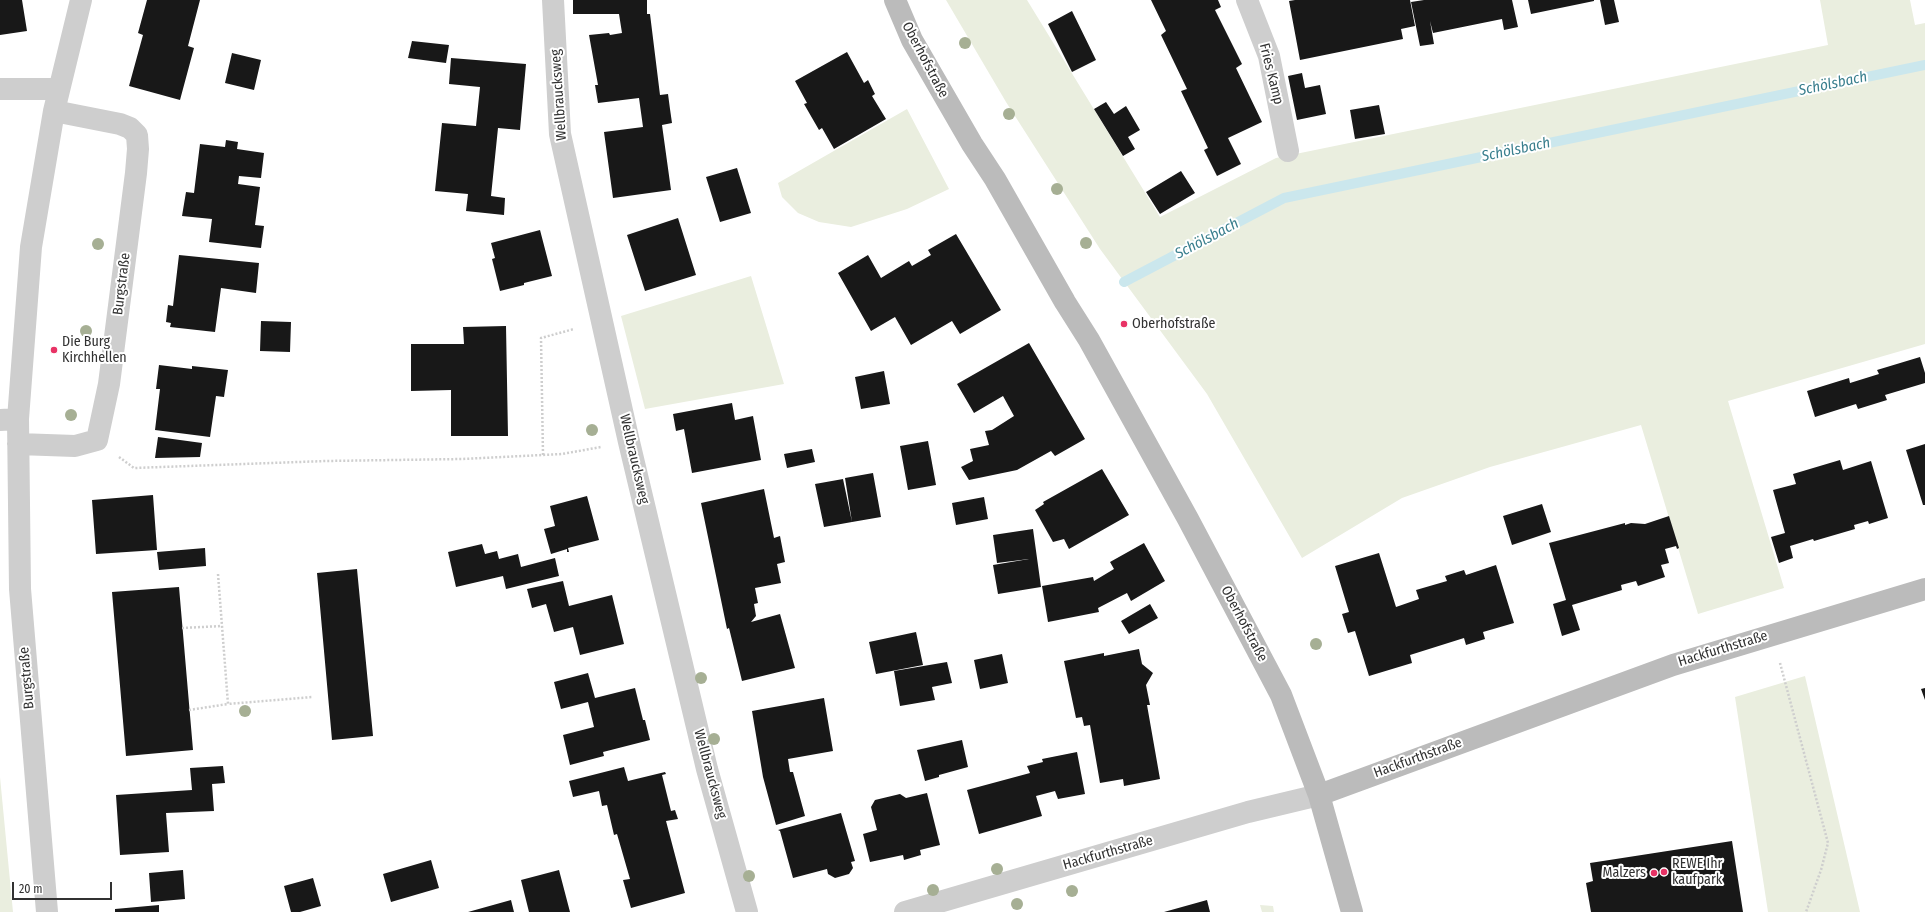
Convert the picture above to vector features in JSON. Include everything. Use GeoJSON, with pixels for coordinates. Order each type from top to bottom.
{"type":"FeatureCollection","features":[{"type":"Feature","properties":{"kind":"main road","name":"Oberhofstraße"},"geometry":{"type":"LineString","coordinates":[[895,0],[916,47],[972,144],[995,179],[1065,302],[1089,340],[1188,519],[1281,695],[1319,795],[1352,912]]}},
{"type":"Feature","properties":{"kind":"main road","name":"Hackfurthstraße"},"geometry":{"type":"LineString","coordinates":[[1319,795],[1672,664],[1772,633],[1925,589]]}},
{"type":"Feature","properties":{"kind":"street","name":"Burgstraße"},"geometry":{"type":"LineString","coordinates":[[47,912],[20,589],[18,444],[9,420],[31,247],[54,111],[58,89],[81,0]]}},
{"type":"Feature","properties":{"kind":"street","name":"Wellbraucksweg"},"geometry":{"type":"LineString","coordinates":[[553,0],[560,134],[629,442],[707,768],[747,912]]}},
{"type":"Feature","properties":{"kind":"street","name":"Fries Kamp"},"geometry":{"type":"LineString","coordinates":[[1247,0],[1269,56],[1288,151]]}},
{"type":"Feature","properties":{"kind":"street"},"geometry":{"type":"LineString","coordinates":[[0,89],[58,89]]}},
{"type":"Feature","properties":{"kind":"street","name":"Burgstraße"},"geometry":{"type":"LineString","coordinates":[[54,111],[120,124],[130,128],[137,136],[138,149],[136,173],[109,384],[97,440]]}},
{"type":"Feature","properties":{"kind":"street"},"geometry":{"type":"LineString","coordinates":[[18,444],[75,446],[97,440]]}},
{"type":"Feature","properties":{"kind":"street","name":"Hackfurthstraße"},"geometry":{"type":"LineString","coordinates":[[905,912],[1248,812],[1319,795]]}},
{"type":"Feature","properties":{"kind":"path"},"geometry":{"type":"LineString","coordinates":[[543,455],[541,338],[603,321]]}},
{"type":"Feature","properties":{"kind":"path"},"geometry":{"type":"LineString","coordinates":[[97,440],[134,468],[462,459],[543,455],[562,454],[629,442]]}},
{"type":"Feature","properties":{"kind":"path"},"geometry":{"type":"LineString","coordinates":[[218,574],[228,704]]}},
{"type":"Feature","properties":{"kind":"path"},"geometry":{"type":"LineString","coordinates":[[182,628],[222,626]]}},
{"type":"Feature","properties":{"kind":"path"},"geometry":{"type":"LineString","coordinates":[[1772,633],[1828,843],[1822,870],[1806,912]]}},
{"type":"Feature","properties":{"kind":"path"},"geometry":{"type":"LineString","coordinates":[[189,710],[228,704],[312,697]]}},
{"type":"Feature","properties":{"kind":"shaded area"},"geometry":{"type":"Polygon","coordinates":[[[946,0],[1027,0],[1160,217],[1276,158],[1828,45],[1820,0],[1910,0],[1915,25],[1925,23],[1925,344],[1728,401],[1784,588],[1698,614],[1641,425],[1490,467],[1402,498],[1302,558],[1207,394],[1100,249],[1006,102],[946,0]]]}},
{"type":"Feature","properties":{"kind":"shaded area"},"geometry":{"type":"Polygon","coordinates":[[[907,109],[949,189],[907,209],[851,227],[819,222],[798,213],[782,197],[778,183],[907,109]]]}},
{"type":"Feature","properties":{"kind":"shaded area"},"geometry":{"type":"Polygon","coordinates":[[[751,276],[784,384],[645,409],[621,316],[751,276]]]}},
{"type":"Feature","properties":{"kind":"shaded area"},"geometry":{"type":"Polygon","coordinates":[[[1805,676],[1860,912],[1768,912],[1735,697],[1805,676]]]}},
{"type":"Feature","properties":{"kind":"shaded area"},"geometry":{"type":"Polygon","coordinates":[[[0,777],[13,912],[0,912],[0,777]]]}},
{"type":"Feature","properties":{"kind":"shaded area"},"geometry":{"type":"Polygon","coordinates":[[[1260,905],[1273,906],[1274,912],[1262,912],[1260,905]]]}},
{"type":"Feature","properties":{"kind":"building"},"geometry":{"type":"Polygon","coordinates":[[[0,0],[22,0],[27,31],[0,35],[0,0]]]}},
{"type":"Feature","properties":{"kind":"building"},"geometry":{"type":"Polygon","coordinates":[[[147,0],[200,0],[188,46],[194,48],[180,100],[129,86],[143,35],[138,33],[147,0]]]}},
{"type":"Feature","properties":{"kind":"building"},"geometry":{"type":"Polygon","coordinates":[[[573,0],[647,0],[647,14],[650,14],[660,95],[668,94],[672,123],[662,125],[671,190],[613,198],[604,132],[643,127],[639,98],[598,103],[595,85],[598,85],[589,35],[609,33],[610,35],[622,33],[619,14],[573,14],[573,0]]]}},
{"type":"Feature","properties":{"kind":"building"},"geometry":{"type":"Polygon","coordinates":[[[1151,0],[1218,0],[1221,7],[1215,10],[1242,64],[1236,68],[1262,122],[1228,138],[1241,164],[1217,176],[1204,150],[1208,148],[1181,91],[1187,89],[1161,35],[1166,31],[1151,0]]]}},
{"type":"Feature","properties":{"kind":"building"},"geometry":{"type":"Polygon","coordinates":[[[1410,0],[1415,26],[1401,29],[1403,39],[1300,60],[1289,1],[1410,0]]]}},
{"type":"Feature","properties":{"kind":"building"},"geometry":{"type":"Polygon","coordinates":[[[1424,0],[1512,0],[1518,27],[1504,30],[1502,19],[1433,33],[1430,21],[1434,44],[1420,46],[1411,2],[1424,0]]]}},
{"type":"Feature","properties":{"kind":"building"},"geometry":{"type":"Polygon","coordinates":[[[1528,0],[1594,0],[1594,1],[1531,14],[1528,0]]]}},
{"type":"Feature","properties":{"kind":"building"},"geometry":{"type":"Polygon","coordinates":[[[1600,0],[1614,0],[1619,22],[1605,25],[1600,0]]]}},
{"type":"Feature","properties":{"kind":"building"},"geometry":{"type":"Polygon","coordinates":[[[1072,11],[1096,60],[1072,72],[1048,24],[1072,11]]]}},
{"type":"Feature","properties":{"kind":"building"},"geometry":{"type":"Polygon","coordinates":[[[412,41],[449,45],[446,63],[408,58],[412,41]]]}},
{"type":"Feature","properties":{"kind":"building"},"geometry":{"type":"Polygon","coordinates":[[[847,52],[864,83],[868,80],[875,94],[872,96],[886,119],[834,149],[822,128],[819,130],[804,104],[807,103],[795,81],[847,52]]]}},
{"type":"Feature","properties":{"kind":"building"},"geometry":{"type":"Polygon","coordinates":[[[232,53],[261,60],[254,90],[225,83],[232,53]]]}},
{"type":"Feature","properties":{"kind":"building"},"geometry":{"type":"Polygon","coordinates":[[[451,58],[526,64],[520,130],[498,128],[491,196],[505,198],[504,215],[466,211],[468,194],[435,191],[442,123],[476,126],[480,87],[449,84],[451,58]]]}},
{"type":"Feature","properties":{"kind":"building"},"geometry":{"type":"Polygon","coordinates":[[[1302,73],[1305,88],[1320,85],[1326,114],[1297,120],[1288,76],[1302,73]]]}},
{"type":"Feature","properties":{"kind":"building"},"geometry":{"type":"Polygon","coordinates":[[[1106,102],[1114,114],[1126,106],[1140,130],[1128,137],[1135,149],[1123,156],[1094,109],[1106,102]]]}},
{"type":"Feature","properties":{"kind":"building"},"geometry":{"type":"Polygon","coordinates":[[[1379,105],[1385,134],[1355,139],[1350,110],[1379,105]]]}},
{"type":"Feature","properties":{"kind":"building"},"geometry":{"type":"Polygon","coordinates":[[[226,140],[238,142],[237,149],[264,153],[261,178],[239,176],[238,184],[260,187],[255,225],[264,226],[261,248],[209,242],[212,219],[182,216],[186,192],[194,193],[200,144],[225,147],[226,140]]]}},
{"type":"Feature","properties":{"kind":"building"},"geometry":{"type":"Polygon","coordinates":[[[737,168],[751,213],[720,222],[706,177],[737,168]]]}},
{"type":"Feature","properties":{"kind":"building"},"geometry":{"type":"Polygon","coordinates":[[[1181,171],[1195,193],[1160,214],[1146,192],[1181,171]]]}},
{"type":"Feature","properties":{"kind":"building"},"geometry":{"type":"Polygon","coordinates":[[[678,218],[696,275],[645,291],[627,235],[678,218]]]}},
{"type":"Feature","properties":{"kind":"building"},"geometry":{"type":"Polygon","coordinates":[[[540,230],[552,276],[500,291],[492,259],[495,258],[491,243],[540,230]]]}},
{"type":"Feature","properties":{"kind":"building"},"geometry":{"type":"Polygon","coordinates":[[[956,234],[1001,310],[960,334],[952,321],[911,345],[895,317],[871,331],[838,273],[868,255],[881,278],[909,261],[912,266],[931,255],[928,250],[956,234]]]}},
{"type":"Feature","properties":{"kind":"building"},"geometry":{"type":"Polygon","coordinates":[[[179,255],[259,263],[256,293],[221,288],[215,332],[170,327],[171,323],[166,322],[168,305],[173,306],[179,255]]]}},
{"type":"Feature","properties":{"kind":"building"},"geometry":{"type":"Polygon","coordinates":[[[261,321],[291,322],[290,352],[260,351],[261,321]]]}},
{"type":"Feature","properties":{"kind":"building"},"geometry":{"type":"Polygon","coordinates":[[[506,326],[508,436],[451,436],[451,390],[411,391],[411,344],[464,344],[463,327],[506,326]]]}},
{"type":"Feature","properties":{"kind":"building"},"geometry":{"type":"Polygon","coordinates":[[[1029,343],[1085,439],[1055,456],[1051,451],[1017,470],[969,480],[961,467],[973,461],[970,449],[989,445],[985,431],[992,430],[1014,416],[1003,396],[974,413],[957,384],[1029,343]]]}},
{"type":"Feature","properties":{"kind":"building"},"geometry":{"type":"Polygon","coordinates":[[[1920,357],[1925,373],[1925,383],[1885,395],[1887,400],[1858,409],[1856,404],[1815,417],[1807,391],[1849,378],[1850,383],[1879,374],[1877,370],[1920,357]]]}},
{"type":"Feature","properties":{"kind":"building"},"geometry":{"type":"Polygon","coordinates":[[[159,365],[192,369],[192,366],[228,370],[224,397],[216,396],[210,437],[155,430],[160,389],[156,389],[159,365]]]}},
{"type":"Feature","properties":{"kind":"building"},"geometry":{"type":"Polygon","coordinates":[[[884,371],[890,404],[861,409],[855,377],[884,371]]]}},
{"type":"Feature","properties":{"kind":"building"},"geometry":{"type":"Polygon","coordinates":[[[732,403],[735,420],[753,416],[761,460],[692,473],[684,429],[676,431],[673,414],[732,403]]]}},
{"type":"Feature","properties":{"kind":"building"},"geometry":{"type":"Polygon","coordinates":[[[158,437],[202,443],[200,457],[155,458],[158,437]]]}},
{"type":"Feature","properties":{"kind":"building"},"geometry":{"type":"Polygon","coordinates":[[[928,441],[936,485],[908,490],[900,446],[928,441]]]}},
{"type":"Feature","properties":{"kind":"building"},"geometry":{"type":"Polygon","coordinates":[[[1925,444],[1925,505],[1923,505],[1906,450],[1925,444]]]}},
{"type":"Feature","properties":{"kind":"building"},"geometry":{"type":"Polygon","coordinates":[[[812,449],[815,462],[787,468],[784,454],[812,449]]]}},
{"type":"Feature","properties":{"kind":"building"},"geometry":{"type":"Polygon","coordinates":[[[1840,460],[1843,470],[1871,461],[1888,518],[1869,524],[1868,521],[1854,525],[1855,529],[1814,541],[1813,539],[1790,546],[1793,558],[1779,563],[1771,537],[1785,533],[1773,490],[1796,484],[1793,474],[1840,460]]]}},
{"type":"Feature","properties":{"kind":"building"},"geometry":{"type":"Polygon","coordinates":[[[1102,469],[1129,515],[1069,549],[1064,539],[1053,542],[1035,510],[1044,504],[1043,502],[1102,469]]]}},
{"type":"Feature","properties":{"kind":"building"},"geometry":{"type":"Polygon","coordinates":[[[873,473],[881,517],[852,522],[845,478],[873,473]]]}},
{"type":"Feature","properties":{"kind":"building"},"geometry":{"type":"Polygon","coordinates":[[[843,479],[852,522],[824,527],[815,484],[843,479]]]}},
{"type":"Feature","properties":{"kind":"building"},"geometry":{"type":"Polygon","coordinates":[[[764,489],[774,538],[780,536],[785,562],[777,564],[781,583],[755,588],[758,603],[754,604],[756,616],[751,622],[780,614],[795,668],[742,681],[729,628],[727,629],[701,503],[764,489]]]}},
{"type":"Feature","properties":{"kind":"building"},"geometry":{"type":"Polygon","coordinates":[[[153,495],[157,550],[96,554],[92,500],[153,495]]]}},
{"type":"Feature","properties":{"kind":"building"},"geometry":{"type":"Polygon","coordinates":[[[587,496],[599,540],[568,548],[569,552],[567,552],[567,549],[551,554],[544,529],[555,526],[550,506],[587,496]]]}},
{"type":"Feature","properties":{"kind":"building"},"geometry":{"type":"Polygon","coordinates":[[[984,497],[988,519],[956,525],[952,503],[984,497]]]}},
{"type":"Feature","properties":{"kind":"building"},"geometry":{"type":"Polygon","coordinates":[[[1542,504],[1551,532],[1512,545],[1503,516],[1542,504]]]}},
{"type":"Feature","properties":{"kind":"building"},"geometry":{"type":"Polygon","coordinates":[[[1669,516],[1679,548],[1677,549],[1676,546],[1665,549],[1669,563],[1661,565],[1665,577],[1638,586],[1636,581],[1621,585],[1622,590],[1572,605],[1580,630],[1562,636],[1553,604],[1566,600],[1549,543],[1625,523],[1625,525],[1631,523],[1645,524],[1669,516]]]}},
{"type":"Feature","properties":{"kind":"building"},"geometry":{"type":"Polygon","coordinates":[[[1033,529],[1041,587],[998,594],[993,565],[1029,559],[997,563],[993,535],[1033,529]]]}},
{"type":"Feature","properties":{"kind":"building"},"geometry":{"type":"Polygon","coordinates":[[[1144,543],[1165,581],[1131,601],[1127,593],[1098,608],[1099,612],[1048,622],[1042,586],[1093,577],[1094,581],[1114,569],[1110,562],[1144,543]]]}},
{"type":"Feature","properties":{"kind":"building"},"geometry":{"type":"Polygon","coordinates":[[[482,544],[485,554],[497,551],[499,559],[518,554],[521,567],[555,558],[559,576],[506,589],[503,576],[456,587],[448,552],[482,544]]]}},
{"type":"Feature","properties":{"kind":"building"},"geometry":{"type":"Polygon","coordinates":[[[205,548],[206,566],[159,570],[157,552],[205,548]]]}},
{"type":"Feature","properties":{"kind":"building"},"geometry":{"type":"Polygon","coordinates":[[[1379,553],[1396,607],[1419,599],[1416,590],[1447,581],[1445,576],[1464,570],[1466,575],[1496,565],[1514,623],[1483,632],[1485,639],[1466,645],[1464,638],[1410,655],[1412,663],[1369,676],[1355,631],[1348,633],[1342,614],[1349,612],[1335,566],[1379,553]]]}},
{"type":"Feature","properties":{"kind":"building"},"geometry":{"type":"Polygon","coordinates":[[[357,569],[373,736],[332,740],[317,573],[357,569]]]}},
{"type":"Feature","properties":{"kind":"building"},"geometry":{"type":"Polygon","coordinates":[[[563,581],[569,606],[612,595],[624,644],[580,655],[573,627],[554,632],[546,604],[532,608],[527,589],[563,581]]]}},
{"type":"Feature","properties":{"kind":"building"},"geometry":{"type":"Polygon","coordinates":[[[179,587],[193,750],[126,756],[112,592],[179,587]]]}},
{"type":"Feature","properties":{"kind":"building"},"geometry":{"type":"Polygon","coordinates":[[[1150,604],[1158,618],[1129,634],[1121,621],[1150,604]]]}},
{"type":"Feature","properties":{"kind":"building"},"geometry":{"type":"Polygon","coordinates":[[[916,632],[923,665],[876,674],[869,642],[916,632]]]}},
{"type":"Feature","properties":{"kind":"building"},"geometry":{"type":"Polygon","coordinates":[[[1139,649],[1142,664],[1153,673],[1146,685],[1150,705],[1147,705],[1160,779],[1124,786],[1123,779],[1100,783],[1090,725],[1084,726],[1082,717],[1076,718],[1064,661],[1104,653],[1104,656],[1139,649]]]}},
{"type":"Feature","properties":{"kind":"building"},"geometry":{"type":"Polygon","coordinates":[[[1002,654],[1008,683],[980,689],[974,660],[1002,654]]]}},
{"type":"Feature","properties":{"kind":"building"},"geometry":{"type":"Polygon","coordinates":[[[947,662],[952,683],[932,687],[935,700],[900,706],[894,671],[947,662]]]}},
{"type":"Feature","properties":{"kind":"building"},"geometry":{"type":"Polygon","coordinates":[[[588,673],[595,698],[635,688],[650,740],[603,752],[604,756],[570,765],[563,735],[594,727],[588,702],[561,709],[554,682],[588,673]]]}},
{"type":"Feature","properties":{"kind":"building"},"geometry":{"type":"Polygon","coordinates":[[[1925,688],[1925,700],[1921,689],[1925,688]]]}},
{"type":"Feature","properties":{"kind":"building"},"geometry":{"type":"Polygon","coordinates":[[[824,698],[833,751],[788,759],[790,772],[793,772],[805,816],[776,825],[763,777],[752,711],[824,698]]]}},
{"type":"Feature","properties":{"kind":"building"},"geometry":{"type":"Polygon","coordinates":[[[962,740],[968,767],[939,775],[939,777],[925,781],[917,750],[962,740]]]}},
{"type":"Feature","properties":{"kind":"building"},"geometry":{"type":"Polygon","coordinates":[[[1077,752],[1085,794],[1058,799],[1055,791],[1036,796],[1042,816],[979,834],[967,790],[1030,773],[1027,766],[1043,762],[1042,759],[1077,752]]]}},
{"type":"Feature","properties":{"kind":"building"},"geometry":{"type":"Polygon","coordinates":[[[223,766],[225,783],[212,784],[214,811],[166,813],[169,852],[120,855],[116,795],[192,790],[190,768],[223,766]]]}},
{"type":"Feature","properties":{"kind":"building"},"geometry":{"type":"Polygon","coordinates":[[[624,767],[628,781],[665,772],[666,774],[662,775],[671,811],[675,810],[678,819],[666,821],[685,893],[631,908],[623,880],[630,879],[617,834],[614,835],[607,805],[602,806],[599,791],[573,797],[569,781],[624,767]]]}},
{"type":"Feature","properties":{"kind":"building"},"geometry":{"type":"Polygon","coordinates":[[[927,793],[940,845],[920,850],[921,855],[904,860],[903,855],[870,862],[863,834],[877,830],[871,807],[875,800],[900,794],[906,798],[927,793]]]}},
{"type":"Feature","properties":{"kind":"building"},"geometry":{"type":"Polygon","coordinates":[[[841,813],[855,861],[851,862],[853,868],[849,874],[835,878],[828,874],[827,869],[793,878],[780,831],[778,830],[841,813]]]}},
{"type":"Feature","properties":{"kind":"building","name":"REWE Ihr kaufpark"},"geometry":{"type":"Polygon","coordinates":[[[1732,841],[1743,912],[1591,912],[1586,883],[1593,881],[1590,863],[1732,841]]]}},
{"type":"Feature","properties":{"kind":"building"},"geometry":{"type":"Polygon","coordinates":[[[431,860],[439,888],[391,902],[383,874],[431,860]]]}},
{"type":"Feature","properties":{"kind":"building"},"geometry":{"type":"Polygon","coordinates":[[[183,870],[185,899],[151,902],[149,873],[183,870]]]}},
{"type":"Feature","properties":{"kind":"building"},"geometry":{"type":"Polygon","coordinates":[[[559,870],[570,912],[529,912],[521,880],[559,870]]]}},
{"type":"Feature","properties":{"kind":"building"},"geometry":{"type":"Polygon","coordinates":[[[313,878],[321,906],[300,912],[291,912],[284,886],[313,878]]]}},
{"type":"Feature","properties":{"kind":"building"},"geometry":{"type":"Polygon","coordinates":[[[511,900],[514,912],[468,912],[511,900]]]}},
{"type":"Feature","properties":{"kind":"building"},"geometry":{"type":"Polygon","coordinates":[[[1207,900],[1210,912],[1164,912],[1207,900]]]}},
{"type":"Feature","properties":{"kind":"building"},"geometry":{"type":"Polygon","coordinates":[[[159,905],[159,912],[115,912],[115,909],[159,905]]]}},
{"type":"Feature","properties":{"kind":"waterway","name":"Schölsbach"},"geometry":{"type":"LineString","coordinates":[[1124,282],[1284,198],[1925,65]]}},
{"type":"Feature","properties":{"kind":"place","name":"Oberhofstraße"},"geometry":{"type":"Point","coordinates":[1124,324]}},
{"type":"Feature","properties":{"kind":"place","name":"Die Burg Kirchhellen"},"geometry":{"type":"Point","coordinates":[54,350]}},
{"type":"Feature","properties":{"kind":"place","name":"REWE Ihr kaufpark"},"geometry":{"type":"Point","coordinates":[1664,872]}},
{"type":"Feature","properties":{"kind":"place","name":"Malzers"},"geometry":{"type":"Point","coordinates":[1654,873]}}]}
